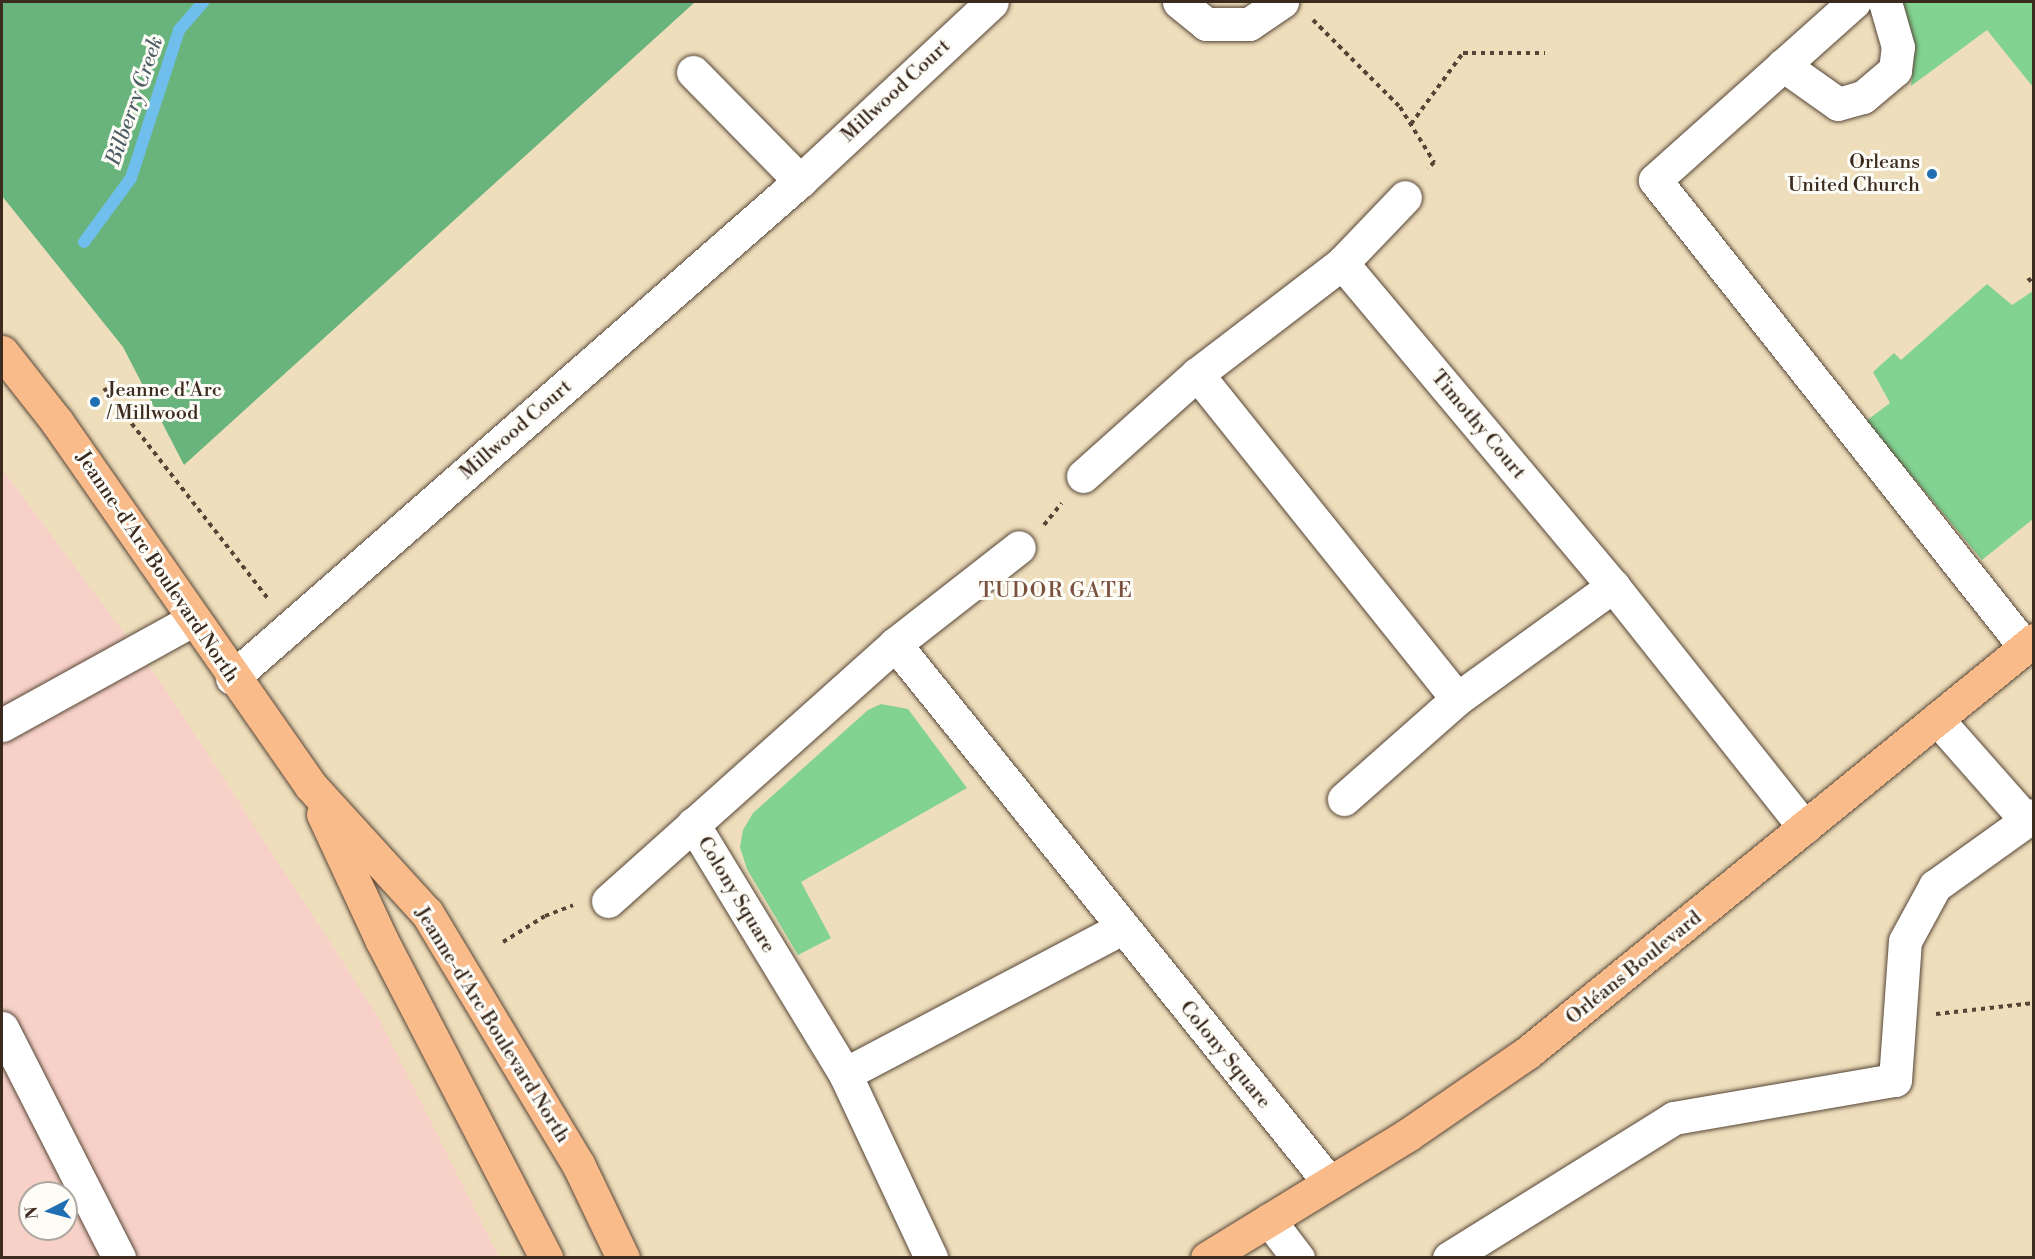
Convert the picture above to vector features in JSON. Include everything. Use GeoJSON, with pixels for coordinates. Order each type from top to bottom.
{"type":"FeatureCollection","features":[{"type":"Feature","properties":{"kind":"main road","name":"Jeanne-d'Arc Boulevard North"},"geometry":{"type":"LineString","coordinates":[[2,352],[57,422],[232,678],[310,785],[427,914],[578,1164],[623,1257]]}},
{"type":"Feature","properties":{"kind":"main road","name":"Orléans Boulevard"},"geometry":{"type":"LineString","coordinates":[[1207,1257],[1409,1134],[1527,1053],[2029,644]]}},
{"type":"Feature","properties":{"kind":"main road","name":"Jeanne-d'Arc Boulevard North"},"geometry":{"type":"LineString","coordinates":[[310,785],[382,941],[536,1253]]}},
{"type":"Feature","properties":{"kind":"street","name":"Millwood Court"},"geometry":{"type":"LineString","coordinates":[[232,678],[800,181],[992,2]]}},
{"type":"Feature","properties":{"kind":"street"},"geometry":{"type":"LineString","coordinates":[[1179,2],[1206,24],[1249,24],[1282,2]]}},
{"type":"Feature","properties":{"kind":"street"},"geometry":{"type":"LineString","coordinates":[[1854,2],[1655,180],[2029,644]]}},
{"type":"Feature","properties":{"kind":"street"},"geometry":{"type":"LineString","coordinates":[[1783,65],[1838,104],[1863,97],[1895,70],[1898,47],[1885,2]]}},
{"type":"Feature","properties":{"kind":"street"},"geometry":{"type":"LineString","coordinates":[[693,72],[800,181]]}},
{"type":"Feature","properties":{"kind":"street"},"geometry":{"type":"LineString","coordinates":[[1083,476],[1197,374],[1342,263],[1405,197]]}},
{"type":"Feature","properties":{"kind":"street","name":"Timothy Court"},"geometry":{"type":"LineString","coordinates":[[1342,263],[1613,586],[1804,827]]}},
{"type":"Feature","properties":{"kind":"street"},"geometry":{"type":"LineString","coordinates":[[1197,374],[1457,699]]}},
{"type":"Feature","properties":{"kind":"street","name":"Colony Square"},"geometry":{"type":"LineString","coordinates":[[931,1257],[845,1074],[693,824],[895,644],[1019,548]]}},
{"type":"Feature","properties":{"kind":"street"},"geometry":{"type":"LineString","coordinates":[[1344,800],[1457,699],[1613,586]]}},
{"type":"Feature","properties":{"kind":"street"},"geometry":{"type":"LineString","coordinates":[[2,725],[192,620]]}},
{"type":"Feature","properties":{"kind":"street","name":"Colony Square"},"geometry":{"type":"LineString","coordinates":[[895,644],[1329,1182]]}},
{"type":"Feature","properties":{"kind":"street"},"geometry":{"type":"LineString","coordinates":[[1449,1257],[1674,1118],[1895,1080],[1905,941],[1935,886],[2030,818],[1938,719]]}},
{"type":"Feature","properties":{"kind":"street"},"geometry":{"type":"LineString","coordinates":[[608,901],[693,824]]}},
{"type":"Feature","properties":{"kind":"street"},"geometry":{"type":"LineString","coordinates":[[845,1074],[1122,928]]}},
{"type":"Feature","properties":{"kind":"street"},"geometry":{"type":"LineString","coordinates":[[2,1028],[119,1257]]}},
{"type":"Feature","properties":{"kind":"street"},"geometry":{"type":"LineString","coordinates":[[1269,1221],[1298,1257]]}},
{"type":"Feature","properties":{"kind":"path"},"geometry":{"type":"LineString","coordinates":[[1310,18],[1400,107],[1434,162],[1405,197]]}},
{"type":"Feature","properties":{"kind":"path"},"geometry":{"type":"LineString","coordinates":[[1411,124],[1463,53],[1545,53]]}},
{"type":"Feature","properties":{"kind":"path"},"geometry":{"type":"LineString","coordinates":[[2028,278],[2034,285]]}},
{"type":"Feature","properties":{"kind":"path"},"geometry":{"type":"LineString","coordinates":[[104,388],[269,601]]}},
{"type":"Feature","properties":{"kind":"path"},"geometry":{"type":"LineString","coordinates":[[1019,548],[1046,523],[1083,476]]}},
{"type":"Feature","properties":{"kind":"path"},"geometry":{"type":"LineString","coordinates":[[503,942],[545,916],[589,898],[608,901]]}},
{"type":"Feature","properties":{"kind":"path"},"geometry":{"type":"LineString","coordinates":[[1900,1019],[2034,1003]]}},
{"type":"Feature","properties":{"kind":"shaded area"},"geometry":{"type":"Polygon","coordinates":[[[2,469],[160,681],[376,1013],[499,1257],[2,1257],[2,469]]]}},
{"type":"Feature","properties":{"kind":"green space"},"geometry":{"type":"Polygon","coordinates":[[[2,2],[695,2],[184,465],[123,347],[2,196],[2,2]]]}},
{"type":"Feature","properties":{"kind":"green space"},"geometry":{"type":"Polygon","coordinates":[[[1903,2],[2033,2],[2033,87],[1987,30],[1911,86],[1915,47],[1901,9],[1903,2]]]}},
{"type":"Feature","properties":{"kind":"green space"},"geometry":{"type":"Polygon","coordinates":[[[1987,284],[2012,305],[2033,291],[2033,519],[1982,560],[1866,421],[1890,403],[1873,372],[1894,353],[1901,360],[1987,284]]]}},
{"type":"Feature","properties":{"kind":"green space"},"geometry":{"type":"Polygon","coordinates":[[[881,704],[908,709],[967,788],[801,882],[831,938],[798,955],[747,869],[740,847],[743,830],[753,813],[868,710],[881,704]]]}},
{"type":"Feature","properties":{"kind":"waterway","name":"Bilberry Creek"},"geometry":{"type":"LineString","coordinates":[[84,242],[131,178],[179,30],[203,2]]}},
{"type":"Feature","properties":{"kind":"place","name":"Orleans United Church"},"geometry":{"type":"Point","coordinates":[1932,174]}},
{"type":"Feature","properties":{"kind":"place","name":"Jeanne d'Arc / Millwood"},"geometry":{"type":"Point","coordinates":[95,402]}},
{"type":"Feature","properties":{"kind":"district","name":"TUDOR GATE"},"geometry":{"type":"Point","coordinates":[1056,591]}}]}
